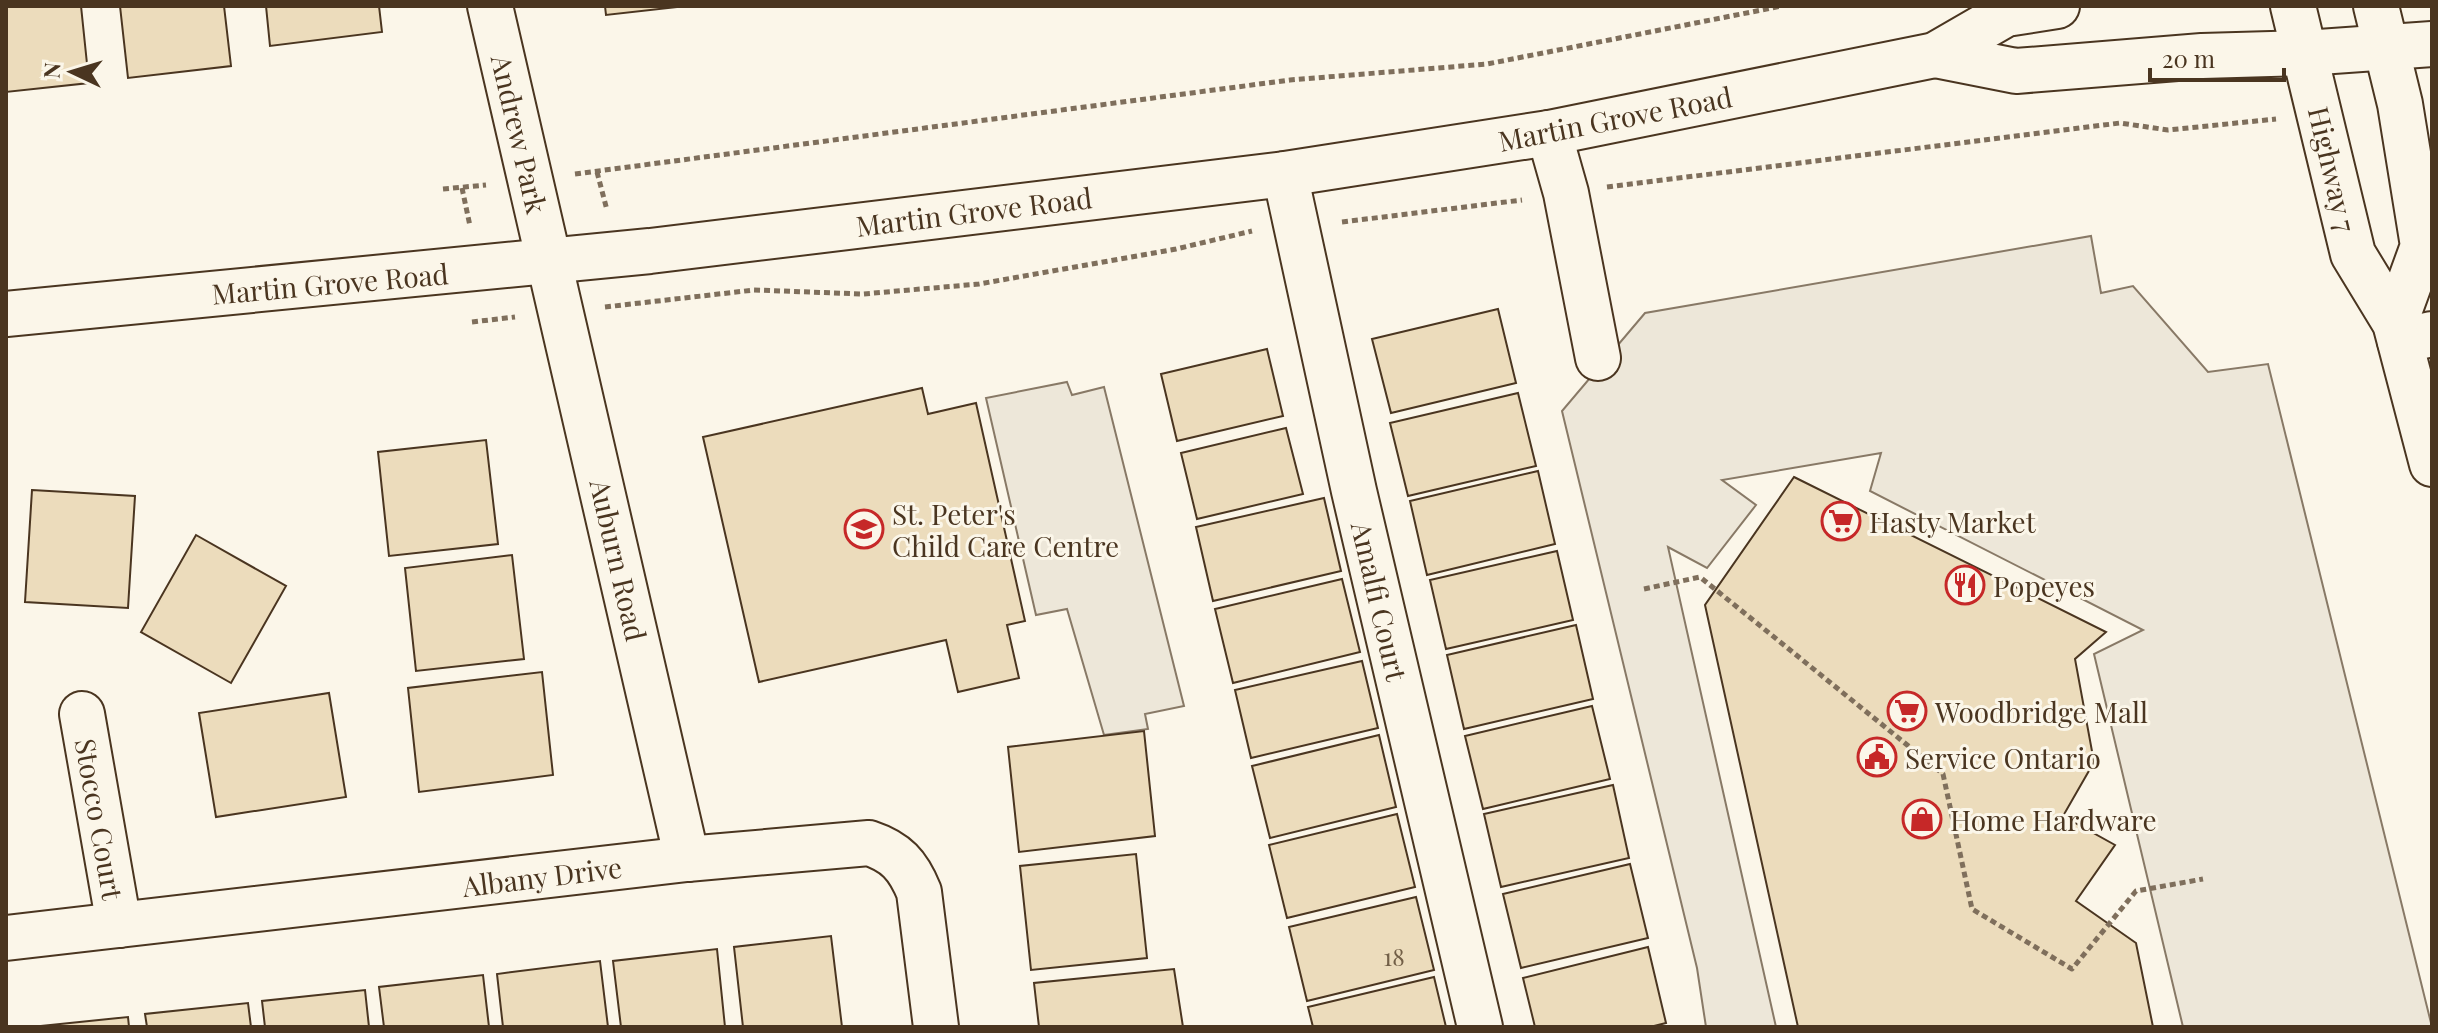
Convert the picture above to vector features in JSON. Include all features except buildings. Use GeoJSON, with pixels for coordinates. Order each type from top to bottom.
{"type":"FeatureCollection","features":[{"type":"Feature","properties":{"kind":"street","name":"Andrew Park"},"geometry":{"type":"LineString","coordinates":[[490,6],[550,261]]}},
{"type":"Feature","properties":{"kind":"street","name":"Martin Grove Road"},"geometry":{"type":"LineString","coordinates":[[6,314],[550,261],[1285,174],[1549,133],[1935,55],[2006,14],[2057,6]]}},
{"type":"Feature","properties":{"kind":"street","name":"Highway 7"},"geometry":{"type":"LineString","coordinates":[[2293,6],[2353,254],[2409,333],[2432,464]]}},
{"type":"Feature","properties":{"kind":"street","name":"Martin Grove Road"},"geometry":{"type":"LineString","coordinates":[[1935,55],[2016,71],[2202,56],[2305,53],[2381,26],[2432,44]]}},
{"type":"Feature","properties":{"kind":"street"},"geometry":{"type":"LineString","coordinates":[[2381,26],[2400,104],[2423,246],[2409,333]]}},
{"type":"Feature","properties":{"kind":"street"},"geometry":{"type":"LineString","coordinates":[[1549,133],[1566,193],[1598,358]]}},
{"type":"Feature","properties":{"kind":"street","name":"Amalfi Court"},"geometry":{"type":"LineString","coordinates":[[1285,174],[1354,491],[1480,1027]]}},
{"type":"Feature","properties":{"kind":"street","name":"Auburn Road"},"geometry":{"type":"LineString","coordinates":[[550,261],[687,859]]}},
{"type":"Feature","properties":{"kind":"street","name":"Stocco Court"},"geometry":{"type":"LineString","coordinates":[[82,714],[119,925]]}},
{"type":"Feature","properties":{"kind":"street","name":"Albany Drive"},"geometry":{"type":"LineString","coordinates":[[6,938],[687,859],[869,843],[893,851],[911,873],[919,892],[936,1027]]}},
{"type":"Feature","properties":{"kind":"path"},"geometry":{"type":"LineString","coordinates":[[561,176],[1290,80],[1487,64],[1782,6]]}},
{"type":"Feature","properties":{"kind":"path"},"geometry":{"type":"LineString","coordinates":[[1633,183],[2120,123],[2168,130],[2245,123]]}},
{"type":"Feature","properties":{"kind":"path"},"geometry":{"type":"LineString","coordinates":[[1352,221],[1501,203]]}},
{"type":"Feature","properties":{"kind":"path"},"geometry":{"type":"LineString","coordinates":[[646,302],[754,290],[863,294],[979,284],[1176,249],[1247,231]]}},
{"type":"Feature","properties":{"kind":"path"},"geometry":{"type":"LineString","coordinates":[[1644,589],[1700,577],[1943,774],[1972,909],[2072,969],[2136,891],[2203,879]]}},
{"type":"Feature","properties":{"kind":"shaded area"},"geometry":{"type":"Polygon","coordinates":[[[2091,236],[2101,293],[2133,286],[2208,372],[2268,364],[2432,1027],[2183,1027],[2094,654],[2143,630],[1870,491],[1881,453],[1722,480],[1756,505],[1707,568],[1668,547],[1776,1027],[1706,1027],[1697,968],[1562,411],[1645,313],[2091,236]]]}},
{"type":"Feature","properties":{"kind":"shaded area"},"geometry":{"type":"Polygon","coordinates":[[[1067,382],[1072,395],[1104,387],[1184,706],[1145,714],[1148,729],[1104,735],[1067,609],[1036,615],[986,398],[1067,382]]]}},
{"type":"Feature","properties":{"kind":"place","name":"Hasty Market"},"geometry":{"type":"Point","coordinates":[1841,521]}},
{"type":"Feature","properties":{"kind":"place","name":"St. Peter's Child Care Centre"},"geometry":{"type":"Point","coordinates":[864,529]}},
{"type":"Feature","properties":{"kind":"place","name":"Popeyes"},"geometry":{"type":"Point","coordinates":[1965,585]}},
{"type":"Feature","properties":{"kind":"place","name":"Woodbridge Mall"},"geometry":{"type":"Point","coordinates":[1907,711]}},
{"type":"Feature","properties":{"kind":"place","name":"Service Ontario"},"geometry":{"type":"Point","coordinates":[1877,757]}},
{"type":"Feature","properties":{"kind":"place","name":"Home Hardware"},"geometry":{"type":"Point","coordinates":[1922,819]}}]}
